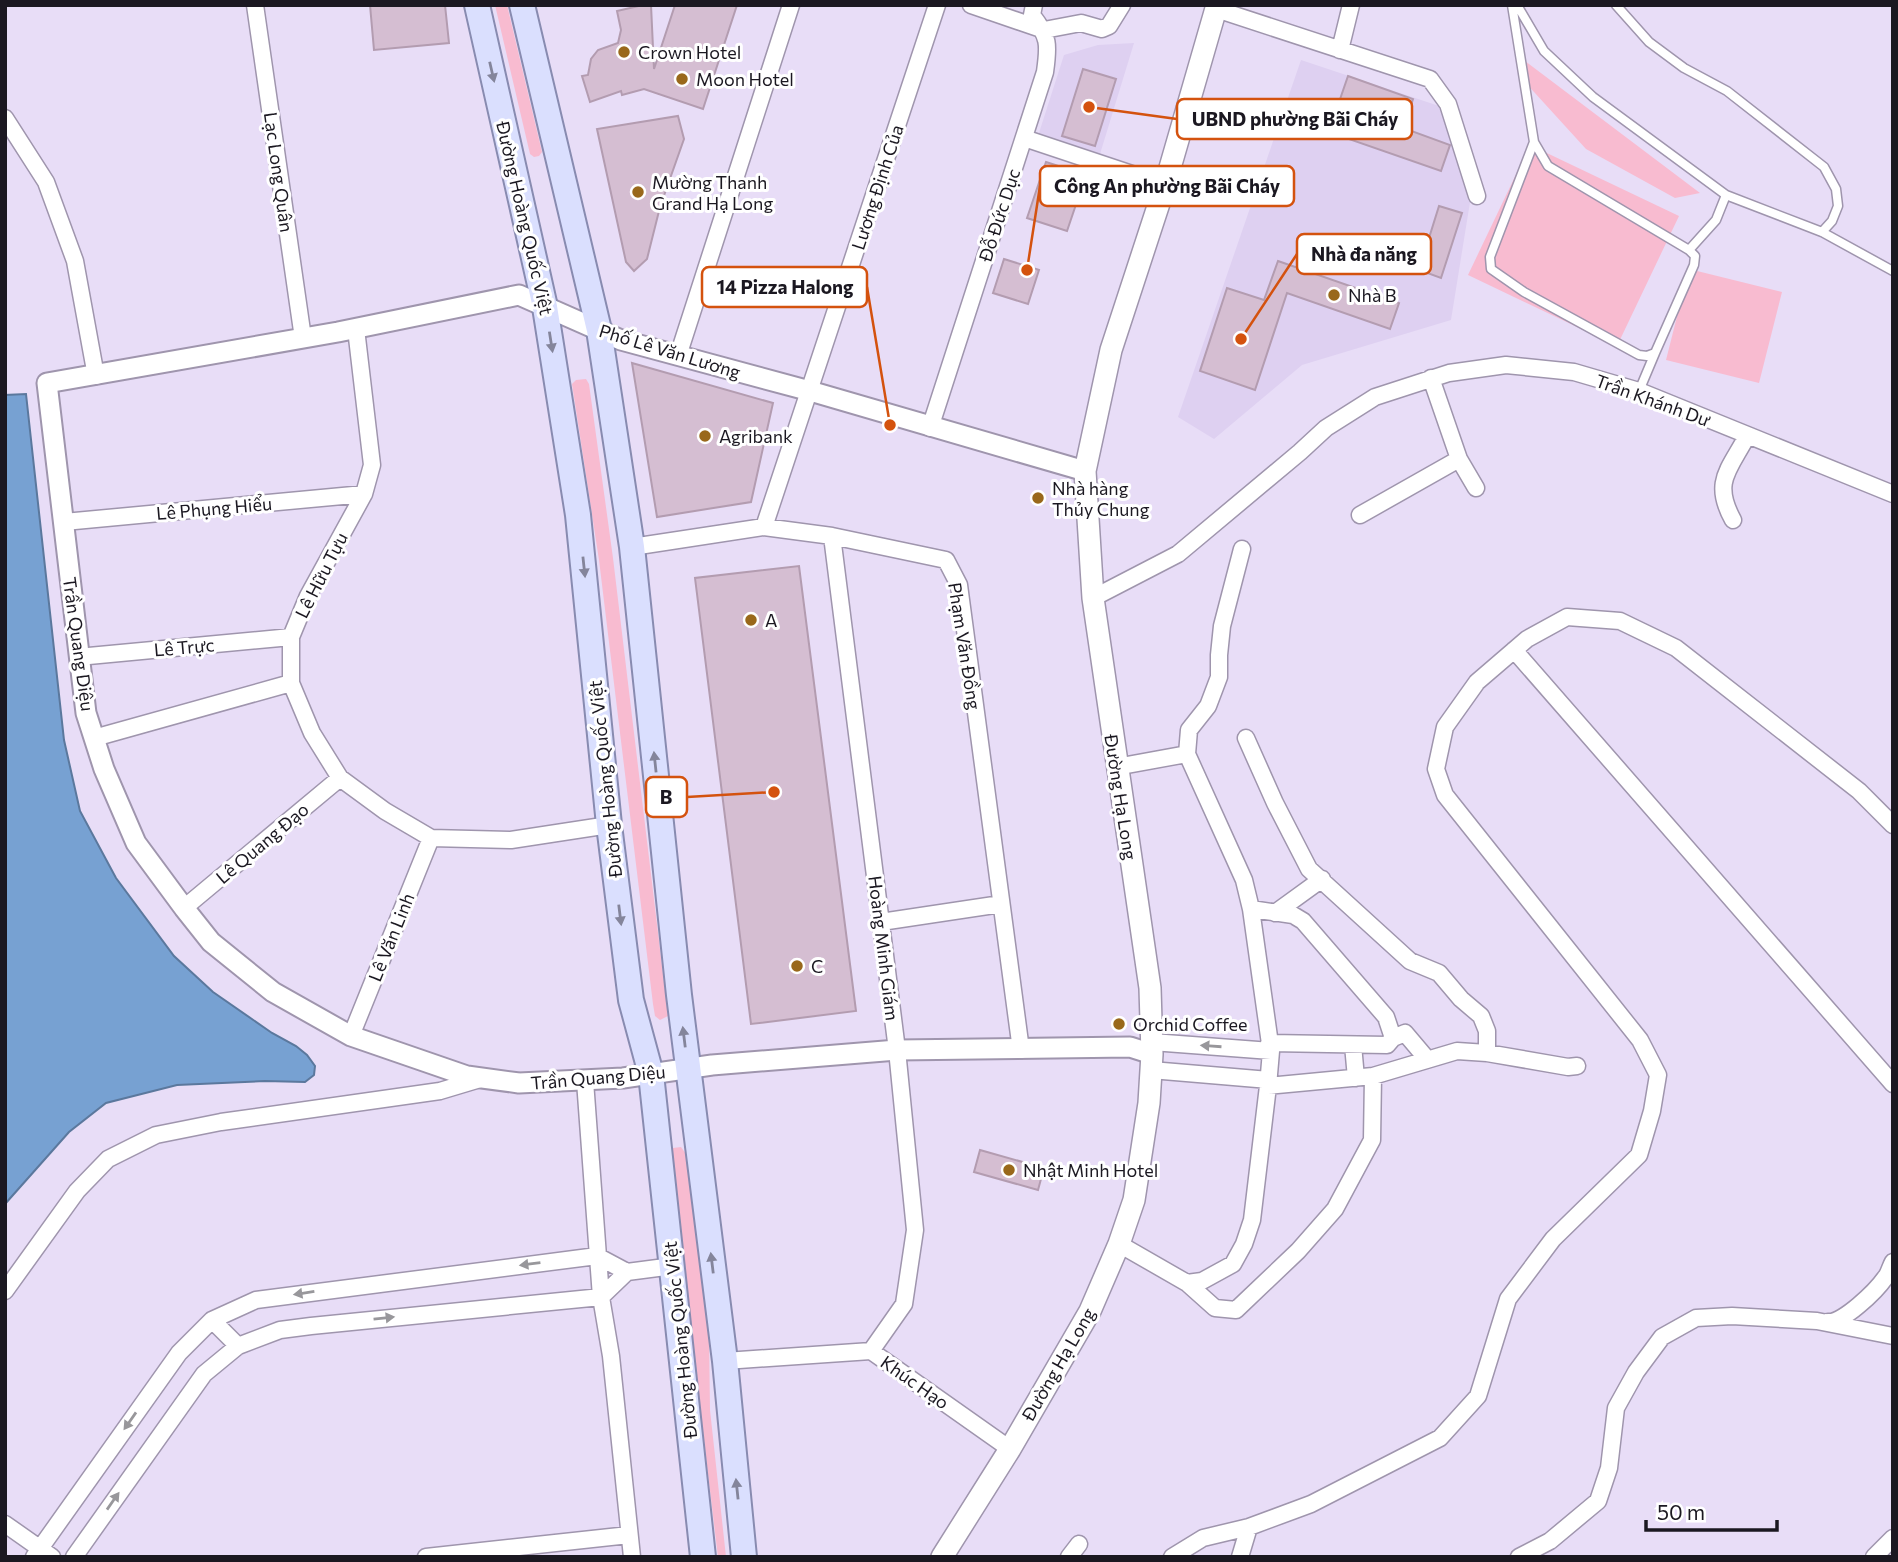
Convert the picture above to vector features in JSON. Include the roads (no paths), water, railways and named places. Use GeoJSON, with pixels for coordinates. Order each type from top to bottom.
{"type":"FeatureCollection","features":[{"type":"Feature","properties":{"kind":"main road","name":"Đường Hoàng Quốc Việt"},"geometry":{"type":"LineString","coordinates":[[477,5],[545,307],[578,515],[609,825],[631,1000],[651,1074],[703,1557]]}},
{"type":"Feature","properties":{"kind":"main road"},"geometry":{"type":"LineString","coordinates":[[522,5],[599,330],[632,547],[688,1068],[725,1361],[744,1557]]}},
{"type":"Feature","properties":{"kind":"main road","name":"Đường Hạ Long"},"geometry":{"type":"LineString","coordinates":[[942,1557],[1010,1449],[1090,1311],[1119,1244],[1134,1200],[1149,1103],[1152,1055],[1150,988],[1093,598],[1085,471],[1111,350],[1165,185],[1217,7]]}},
{"type":"Feature","properties":{"kind":"street","name":"Lạc Long Quân"},"geometry":{"type":"LineString","coordinates":[[255,5],[303,338]]}},
{"type":"Feature","properties":{"kind":"street"},"geometry":{"type":"LineString","coordinates":[[678,356],[791,5]]}},
{"type":"Feature","properties":{"kind":"street","name":"Lương Định Của"},"geometry":{"type":"LineString","coordinates":[[764,527],[937,5]]}},
{"type":"Feature","properties":{"kind":"street"},"geometry":{"type":"LineString","coordinates":[[971,5],[1044,30],[1081,23],[1102,29],[1109,26],[1122,5]]}},
{"type":"Feature","properties":{"kind":"street","name":"Đỗ Đức Dục"},"geometry":{"type":"LineString","coordinates":[[930,428],[1045,72],[1049,46],[1044,30],[1032,15],[1034,5]]}},
{"type":"Feature","properties":{"kind":"street"},"geometry":{"type":"LineString","coordinates":[[1340,50],[1351,5]]}},
{"type":"Feature","properties":{"kind":"street"},"geometry":{"type":"LineString","coordinates":[[1217,7],[1430,79],[1448,104],[1477,196]]}},
{"type":"Feature","properties":{"kind":"street"},"geometry":{"type":"LineString","coordinates":[[5,118],[46,182],[75,261],[96,376]]}},
{"type":"Feature","properties":{"kind":"street"},"geometry":{"type":"LineString","coordinates":[[1024,138],[1165,185]]}},
{"type":"Feature","properties":{"kind":"street","name":"Phố Lê Văn Lương"},"geometry":{"type":"LineString","coordinates":[[47,383],[356,329],[519,295],[621,340],[810,391],[1085,471]]}},
{"type":"Feature","properties":{"kind":"street","name":"Lê Hữu Tựu"},"geometry":{"type":"LineString","coordinates":[[356,329],[372,465],[364,494],[308,596],[291,637],[291,683],[312,733],[340,778],[385,811],[431,838],[512,840],[609,825]]}},
{"type":"Feature","properties":{"kind":"street","name":"Trần Khánh Dư"},"geometry":{"type":"LineString","coordinates":[[1093,598],[1178,554],[1326,428],[1375,397],[1449,373],[1506,365],[1574,372],[1639,391],[1893,494]]}},
{"type":"Feature","properties":{"kind":"street"},"geometry":{"type":"LineString","coordinates":[[1431,378],[1459,459],[1476,488]]}},
{"type":"Feature","properties":{"kind":"street","name":"Trần Quang Diệu"},"geometry":{"type":"LineString","coordinates":[[47,383],[86,713],[104,769],[136,843],[184,908],[211,942],[273,992],[351,1036],[467,1076],[519,1083],[585,1081],[688,1068],[897,1050],[1130,1047],[1152,1055]]}},
{"type":"Feature","properties":{"kind":"street"},"geometry":{"type":"LineString","coordinates":[[1733,520],[1723,502],[1722,481],[1747,436]]}},
{"type":"Feature","properties":{"kind":"street"},"geometry":{"type":"LineString","coordinates":[[1360,514],[1459,459]]}},
{"type":"Feature","properties":{"kind":"street","name":"Lê Phụng Hiểu"},"geometry":{"type":"LineString","coordinates":[[64,522],[364,494]]}},
{"type":"Feature","properties":{"kind":"street","name":"Phạm Văn Đồng"},"geometry":{"type":"LineString","coordinates":[[632,547],[764,527],[832,536],[946,560],[959,585],[1021,1050]]}},
{"type":"Feature","properties":{"kind":"street","name":"Hoàng Minh Giám"},"geometry":{"type":"LineString","coordinates":[[832,536],[897,1050],[915,1230],[904,1304],[871,1351]]}},
{"type":"Feature","properties":{"kind":"street"},"geometry":{"type":"LineString","coordinates":[[1187,1283],[1202,1281],[1233,1264],[1244,1244],[1252,1220],[1269,1083],[1270,1047],[1251,909],[1244,880],[1232,848],[1187,754],[1189,730],[1208,706],[1219,677],[1222,626],[1242,548]]}},
{"type":"Feature","properties":{"kind":"street"},"geometry":{"type":"LineString","coordinates":[[1172,1557],[1203,1538],[1249,1527],[1311,1504],[1440,1438],[1478,1396],[1508,1299],[1553,1239],[1639,1155],[1652,1111],[1658,1075],[1640,1040],[1445,795],[1436,769],[1445,727],[1477,682],[1527,639],[1567,617],[1620,621],[1676,648],[1859,791],[1893,825]]}},
{"type":"Feature","properties":{"kind":"street","name":"Lê Trực"},"geometry":{"type":"LineString","coordinates":[[78,657],[291,637]]}},
{"type":"Feature","properties":{"kind":"street"},"geometry":{"type":"LineString","coordinates":[[1514,650],[1893,1084]]}},
{"type":"Feature","properties":{"kind":"street"},"geometry":{"type":"LineString","coordinates":[[94,738],[291,683]]}},
{"type":"Feature","properties":{"kind":"street"},"geometry":{"type":"LineString","coordinates":[[1246,738],[1309,869],[1410,961],[1438,973],[1461,999],[1481,1016],[1487,1031],[1487,1053]]}},
{"type":"Feature","properties":{"kind":"street"},"geometry":{"type":"LineString","coordinates":[[1116,767],[1187,754]]}},
{"type":"Feature","properties":{"kind":"street","name":"Lê Quang Đạo"},"geometry":{"type":"LineString","coordinates":[[184,908],[340,778]]}},
{"type":"Feature","properties":{"kind":"street","name":"Lê Văn Linh"},"geometry":{"type":"LineString","coordinates":[[351,1036],[431,838]]}},
{"type":"Feature","properties":{"kind":"street"},"geometry":{"type":"LineString","coordinates":[[1275,913],[1322,879]]}},
{"type":"Feature","properties":{"kind":"street"},"geometry":{"type":"LineString","coordinates":[[881,922],[1001,904]]}},
{"type":"Feature","properties":{"kind":"street"},"geometry":{"type":"LineString","coordinates":[[1251,909],[1293,915],[1311,929],[1386,1017],[1393,1038]]}},
{"type":"Feature","properties":{"kind":"street"},"geometry":{"type":"LineString","coordinates":[[1152,1055],[1270,1047],[1387,1045],[1393,1038],[1405,1033],[1427,1059]]}},
{"type":"Feature","properties":{"kind":"street"},"geometry":{"type":"LineString","coordinates":[[1119,1244],[1187,1283],[1215,1308],[1236,1310],[1298,1251],[1335,1209],[1372,1140],[1364,1077],[1353,1045]]}},
{"type":"Feature","properties":{"kind":"street"},"geometry":{"type":"LineString","coordinates":[[1152,1055],[1269,1083],[1364,1077],[1457,1051],[1487,1053],[1568,1067],[1577,1066]]}},
{"type":"Feature","properties":{"kind":"street"},"geometry":{"type":"LineString","coordinates":[[5,1291],[77,1191],[108,1159],[156,1136],[221,1122],[440,1091],[482,1078]]}},
{"type":"Feature","properties":{"kind":"street"},"geometry":{"type":"LineString","coordinates":[[585,1081],[601,1297],[611,1356],[632,1557]]}},
{"type":"Feature","properties":{"kind":"street"},"geometry":{"type":"LineString","coordinates":[[5,1524],[42,1554],[179,1353],[212,1321],[256,1300],[597,1256],[627,1272],[673,1266]]}},
{"type":"Feature","properties":{"kind":"street"},"geometry":{"type":"LineString","coordinates":[[1519,1557],[1550,1541],[1598,1502],[1609,1468],[1616,1408],[1636,1372],[1662,1337],[1696,1318],[1732,1316],[1835,1323],[1886,1277],[1893,1262]]}},
{"type":"Feature","properties":{"kind":"street"},"geometry":{"type":"LineString","coordinates":[[74,1557],[204,1374],[238,1346],[280,1330],[601,1297],[627,1272]]}},
{"type":"Feature","properties":{"kind":"street"},"geometry":{"type":"LineString","coordinates":[[212,1321],[238,1346]]}},
{"type":"Feature","properties":{"kind":"street"},"geometry":{"type":"LineString","coordinates":[[1817,1321],[1893,1336]]}},
{"type":"Feature","properties":{"kind":"street","name":"Khúc Hạo"},"geometry":{"type":"LineString","coordinates":[[725,1361],[871,1351],[1010,1449]]}},
{"type":"Feature","properties":{"kind":"street"},"geometry":{"type":"LineString","coordinates":[[1240,1557],[1249,1527]]}},
{"type":"Feature","properties":{"kind":"street"},"geometry":{"type":"LineString","coordinates":[[426,1557],[629,1535]]}},
{"type":"Feature","properties":{"kind":"street"},"geometry":{"type":"LineString","coordinates":[[1874,1557],[1893,1538]]}},
{"type":"Feature","properties":{"kind":"lane"},"geometry":{"type":"LineString","coordinates":[[1514,5],[1534,142],[1548,166],[1695,256],[1694,265],[1639,391]]}},
{"type":"Feature","properties":{"kind":"lane"},"geometry":{"type":"LineString","coordinates":[[1514,5],[1544,51],[1593,97],[1726,195],[1822,232],[1893,271]]}},
{"type":"Feature","properties":{"kind":"lane"},"geometry":{"type":"LineString","coordinates":[[1616,5],[1649,42],[1684,68],[1727,92],[1824,167],[1836,189],[1838,206],[1832,220],[1822,232]]}},
{"type":"Feature","properties":{"kind":"lane"},"geometry":{"type":"LineString","coordinates":[[1534,142],[1490,257],[1491,269],[1524,292],[1639,355],[1655,353]]}},
{"type":"Feature","properties":{"kind":"lane"},"geometry":{"type":"LineString","coordinates":[[1689,250],[1716,219],[1726,195]]}},
{"type":"Feature","properties":{"kind":"water"},"geometry":{"type":"Polygon","coordinates":[[[26,394],[64,740],[80,811],[116,878],[174,956],[213,992],[272,1033],[296,1046],[315,1066],[314,1075],[305,1082],[177,1085],[106,1103],[69,1132],[5,1204],[5,395],[26,394]]]}},
{"type":"Feature","properties":{"kind":"place","name":"Crown Hotel"},"geometry":{"type":"Point","coordinates":[624,52]}},
{"type":"Feature","properties":{"kind":"place","name":"Moon Hotel"},"geometry":{"type":"Point","coordinates":[682,79]}},
{"type":"Feature","properties":{"kind":"place","name":"UBND phường Bãi Cháy"},"geometry":{"type":"Point","coordinates":[1089,107]}},
{"type":"Feature","properties":{"kind":"place","name":"Mường Thanh Grand Hạ Long"},"geometry":{"type":"Point","coordinates":[638,192]}},
{"type":"Feature","properties":{"kind":"place","name":"Công An phường Bãi Cháy"},"geometry":{"type":"Point","coordinates":[1027,270]}},
{"type":"Feature","properties":{"kind":"place","name":"Nhà B"},"geometry":{"type":"Point","coordinates":[1334,295]}},
{"type":"Feature","properties":{"kind":"place","name":"Nhà đa năng"},"geometry":{"type":"Point","coordinates":[1241,339]}},
{"type":"Feature","properties":{"kind":"place","name":"14 Pizza Halong"},"geometry":{"type":"Point","coordinates":[890,425]}},
{"type":"Feature","properties":{"kind":"place","name":"Agribank"},"geometry":{"type":"Point","coordinates":[705,436]}},
{"type":"Feature","properties":{"kind":"place","name":"Nhà hàng Thủy Chung"},"geometry":{"type":"Point","coordinates":[1038,498]}},
{"type":"Feature","properties":{"kind":"place","name":"A"},"geometry":{"type":"Point","coordinates":[751,620]}},
{"type":"Feature","properties":{"kind":"place","name":"B"},"geometry":{"type":"Point","coordinates":[774,792]}},
{"type":"Feature","properties":{"kind":"place","name":"C"},"geometry":{"type":"Point","coordinates":[797,966]}},
{"type":"Feature","properties":{"kind":"place","name":"Orchid Coffee"},"geometry":{"type":"Point","coordinates":[1119,1024]}},
{"type":"Feature","properties":{"kind":"place","name":"Nhật Minh Hotel"},"geometry":{"type":"Point","coordinates":[1009,1170]}}]}
